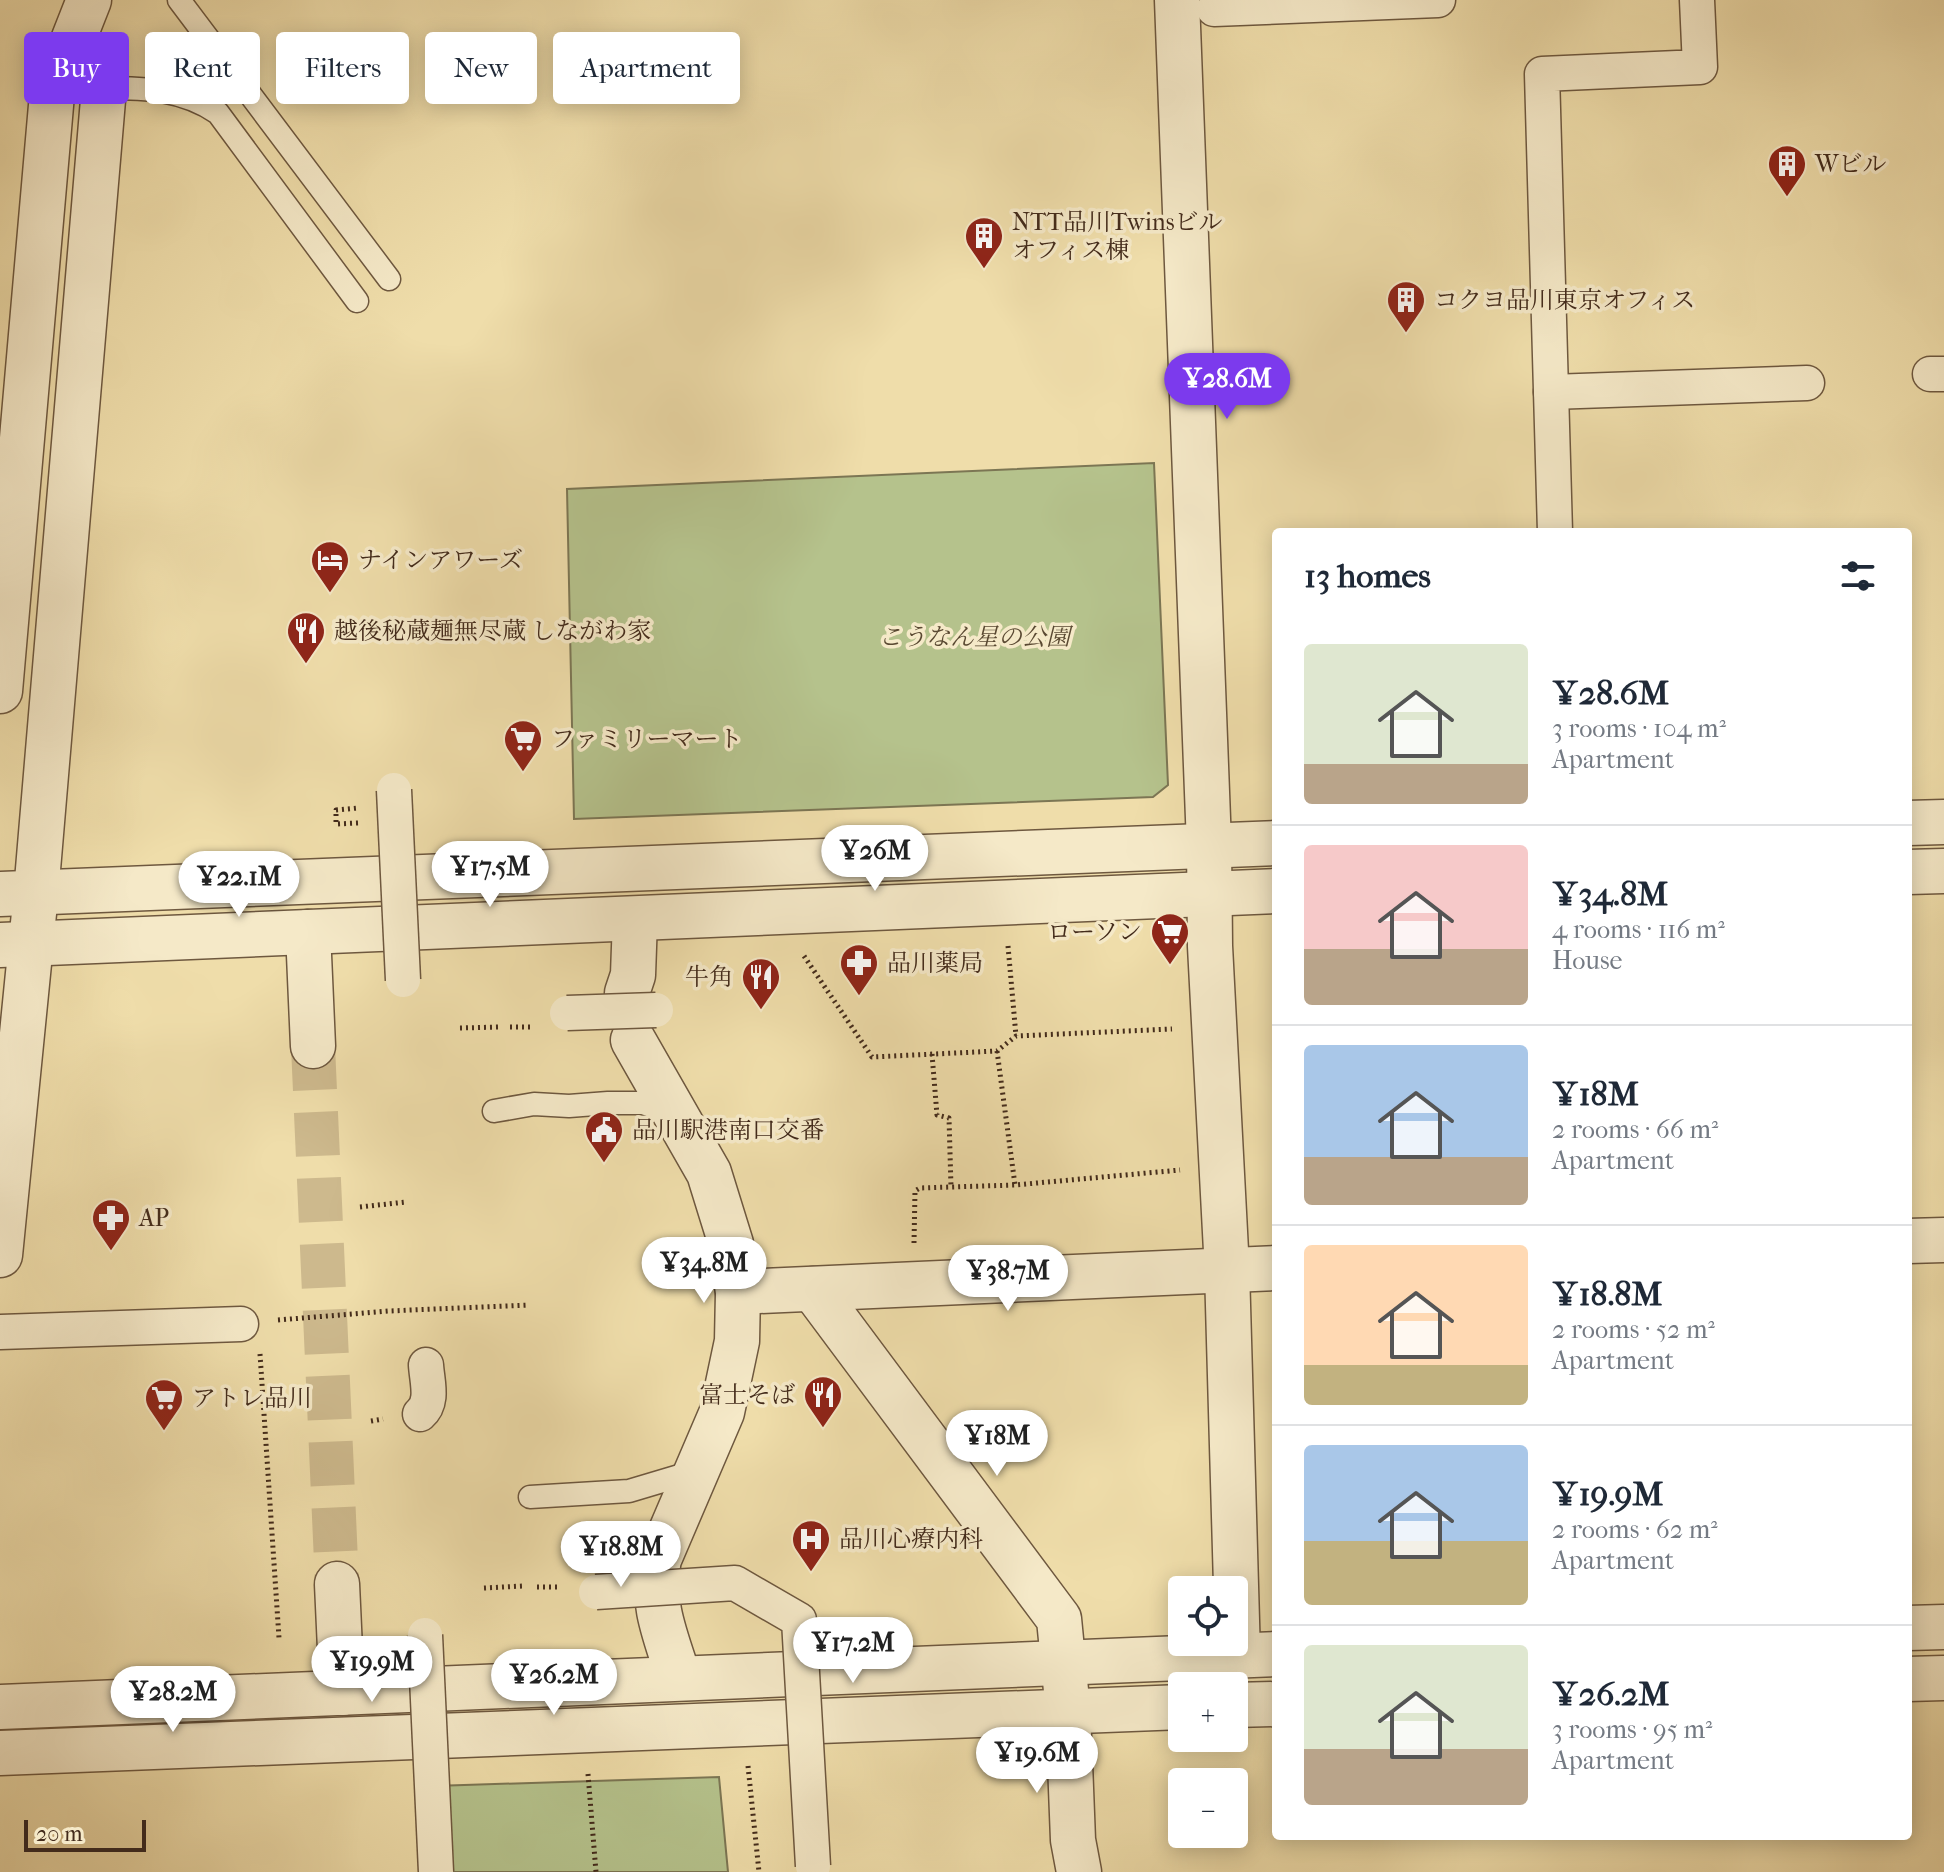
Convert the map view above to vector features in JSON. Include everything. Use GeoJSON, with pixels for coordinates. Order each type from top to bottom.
{"type":"FeatureCollection","features":[{"type":"Feature","properties":{"kind":"street"},"geometry":{"type":"LineString","coordinates":[[0,691],[52,94],[89,0]]}},
{"type":"Feature","properties":{"kind":"street"},"geometry":{"type":"LineString","coordinates":[[0,1707],[1257,1655],[1227,1270],[1214,1028],[1209,893],[1195,5],[1438,0]]}},
{"type":"Feature","properties":{"kind":"street"},"geometry":{"type":"LineString","coordinates":[[1555,528],[1542,74],[1700,67],[1697,0]]}},
{"type":"Feature","properties":{"kind":"street"},"geometry":{"type":"LineString","coordinates":[[0,1255],[18,893],[102,104]]}},
{"type":"Feature","properties":{"kind":"street"},"geometry":{"type":"LineString","coordinates":[[1551,392],[1807,383]]}},
{"type":"Feature","properties":{"kind":"street"},"geometry":{"type":"LineString","coordinates":[[394,790],[403,980]]}},
{"type":"Feature","properties":{"kind":"street"},"geometry":{"type":"LineString","coordinates":[[1912,823],[1944,822]]}},
{"type":"Feature","properties":{"kind":"street"},"geometry":{"type":"LineString","coordinates":[[18,893],[1272,843]]}},
{"type":"Feature","properties":{"kind":"street"},"geometry":{"type":"LineString","coordinates":[[1912,872],[1944,871]]}},
{"type":"Feature","properties":{"kind":"street"},"geometry":{"type":"LineString","coordinates":[[16,944],[1272,891]]}},
{"type":"Feature","properties":{"kind":"street"},"geometry":{"type":"LineString","coordinates":[[635,919],[633,975],[639,1014],[675,1115],[709,1173],[731,1244],[738,1292],[737,1341],[722,1412],[659,1559],[654,1582],[658,1614],[679,1678]]}},
{"type":"Feature","properties":{"kind":"street"},"geometry":{"type":"LineString","coordinates":[[308,932],[313,1046]]}},
{"type":"Feature","properties":{"kind":"street"},"geometry":{"type":"LineString","coordinates":[[557,1020],[639,1014]]}},
{"type":"Feature","properties":{"kind":"street"},"geometry":{"type":"LineString","coordinates":[[1912,1241],[1944,1240]]}},
{"type":"Feature","properties":{"kind":"street"},"geometry":{"type":"LineString","coordinates":[[738,1292],[1272,1268]]}},
{"type":"Feature","properties":{"kind":"street"},"geometry":{"type":"LineString","coordinates":[[813,1289],[1059,1619],[1068,1711],[1073,1840],[1079,1872]]}},
{"type":"Feature","properties":{"kind":"street"},"geometry":{"type":"LineString","coordinates":[[0,1332],[250,1334]]}},
{"type":"Feature","properties":{"kind":"street"},"geometry":{"type":"LineString","coordinates":[[420,1414],[429,1401],[426,1365]]}},
{"type":"Feature","properties":{"kind":"street"},"geometry":{"type":"LineString","coordinates":[[584,1589],[735,1583],[799,1620],[813,1866]]}},
{"type":"Feature","properties":{"kind":"street"},"geometry":{"type":"LineString","coordinates":[[337,1584],[342,1693]]}},
{"type":"Feature","properties":{"kind":"street"},"geometry":{"type":"LineString","coordinates":[[1912,1628],[1944,1627]]}},
{"type":"Feature","properties":{"kind":"street"},"geometry":{"type":"LineString","coordinates":[[425,1635],[436,1872]]}},
{"type":"Feature","properties":{"kind":"street"},"geometry":{"type":"LineString","coordinates":[[1912,1679],[1944,1678]]}},
{"type":"Feature","properties":{"kind":"street"},"geometry":{"type":"LineString","coordinates":[[1248,1705],[1272,1704]]}},
{"type":"Feature","properties":{"kind":"street"},"geometry":{"type":"LineString","coordinates":[[0,1753],[1168,1707]]}},
{"type":"Feature","properties":{"kind":"lane"},"geometry":{"type":"LineString","coordinates":[[179,0],[389,279]]}},
{"type":"Feature","properties":{"kind":"lane"},"geometry":{"type":"LineString","coordinates":[[129,88],[176,93],[202,102],[218,113],[357,301]]}},
{"type":"Feature","properties":{"kind":"lane"},"geometry":{"type":"LineString","coordinates":[[494,1111],[534,1104],[643,1103],[675,1115]]}},
{"type":"Feature","properties":{"kind":"lane"},"geometry":{"type":"LineString","coordinates":[[530,1497],[629,1491],[697,1471]]}},
{"type":"Feature","properties":{"kind":"path"},"geometry":{"type":"LineString","coordinates":[[1008,946],[1016,1036]]}},
{"type":"Feature","properties":{"kind":"path"},"geometry":{"type":"LineString","coordinates":[[804,956],[872,1057],[997,1051],[1016,1036],[1214,1028]]}},
{"type":"Feature","properties":{"kind":"path"},"geometry":{"type":"LineString","coordinates":[[510,1027],[557,1020]]}},
{"type":"Feature","properties":{"kind":"path"},"geometry":{"type":"LineString","coordinates":[[460,1028],[499,1027]]}},
{"type":"Feature","properties":{"kind":"path"},"geometry":{"type":"LineString","coordinates":[[997,1051],[1015,1185]]}},
{"type":"Feature","properties":{"kind":"path"},"geometry":{"type":"LineString","coordinates":[[932,1054],[937,1115],[949,1118],[951,1187]]}},
{"type":"Feature","properties":{"kind":"path"},"geometry":{"type":"LineString","coordinates":[[913,1284],[915,1191],[920,1188],[1015,1185],[1221,1167]]}},
{"type":"Feature","properties":{"kind":"path"},"geometry":{"type":"LineString","coordinates":[[360,1207],[406,1202]]}},
{"type":"Feature","properties":{"kind":"path"},"geometry":{"type":"LineString","coordinates":[[279,1638],[250,1334],[389,1311],[529,1305]]}},
{"type":"Feature","properties":{"kind":"path"},"geometry":{"type":"LineString","coordinates":[[484,1588],[523,1586]]}},
{"type":"Feature","properties":{"kind":"path"},"geometry":{"type":"LineString","coordinates":[[537,1587],[584,1589]]}},
{"type":"Feature","properties":{"kind":"path"},"geometry":{"type":"LineString","coordinates":[[747,1764],[759,1872]]}},
{"type":"Feature","properties":{"kind":"path"},"geometry":{"type":"LineString","coordinates":[[588,1774],[596,1872]]}},
{"type":"Feature","properties":{"kind":"green space","name":"こうなん星の公園"},"geometry":{"type":"Polygon","coordinates":[[[1154,463],[1168,785],[1153,797],[574,819],[567,489],[1154,463]]]}},
{"type":"Feature","properties":{"kind":"green space"},"geometry":{"type":"Polygon","coordinates":[[[719,1777],[728,1872],[438,1872],[434,1786],[719,1777]]]}},
{"type":"Feature","properties":{"kind":"tunnel"},"geometry":{"type":"LineString","coordinates":[[313,1046],[337,1584]]}},
{"type":"Feature","properties":{"kind":"place","name":"Wビル"},"geometry":{"type":"Point","coordinates":[1787,198]}},
{"type":"Feature","properties":{"kind":"place","name":"NTT品川Twinsビル オフィス棟"},"geometry":{"type":"Point","coordinates":[984,270]}},
{"type":"Feature","properties":{"kind":"place","name":"コクヨ品川東京オフィス"},"geometry":{"type":"Point","coordinates":[1406,334]}},
{"type":"Feature","properties":{"kind":"place","name":"ナインアワーズ"},"geometry":{"type":"Point","coordinates":[330,594]}},
{"type":"Feature","properties":{"kind":"place","name":"越後秘蔵麺無尽蔵 しながわ家"},"geometry":{"type":"Point","coordinates":[306,665]}},
{"type":"Feature","properties":{"kind":"place","name":"ファミリーマート"},"geometry":{"type":"Point","coordinates":[523,773]}},
{"type":"Feature","properties":{"kind":"place","name":"ローソン"},"geometry":{"type":"Point","coordinates":[1170,966]}},
{"type":"Feature","properties":{"kind":"place","name":"品川薬局"},"geometry":{"type":"Point","coordinates":[859,997]}},
{"type":"Feature","properties":{"kind":"place","name":"牛角"},"geometry":{"type":"Point","coordinates":[761,1011]}},
{"type":"Feature","properties":{"kind":"place","name":"品川駅港南口交番"},"geometry":{"type":"Point","coordinates":[604,1164]}},
{"type":"Feature","properties":{"kind":"place","name":"AP"},"geometry":{"type":"Point","coordinates":[111,1252]}},
{"type":"Feature","properties":{"kind":"place","name":"富士そば"},"geometry":{"type":"Point","coordinates":[823,1429]}},
{"type":"Feature","properties":{"kind":"place","name":"アトレ品川"},"geometry":{"type":"Point","coordinates":[164,1432]}},
{"type":"Feature","properties":{"kind":"place","name":"品川心療内科"},"geometry":{"type":"Point","coordinates":[811,1573]}}]}
